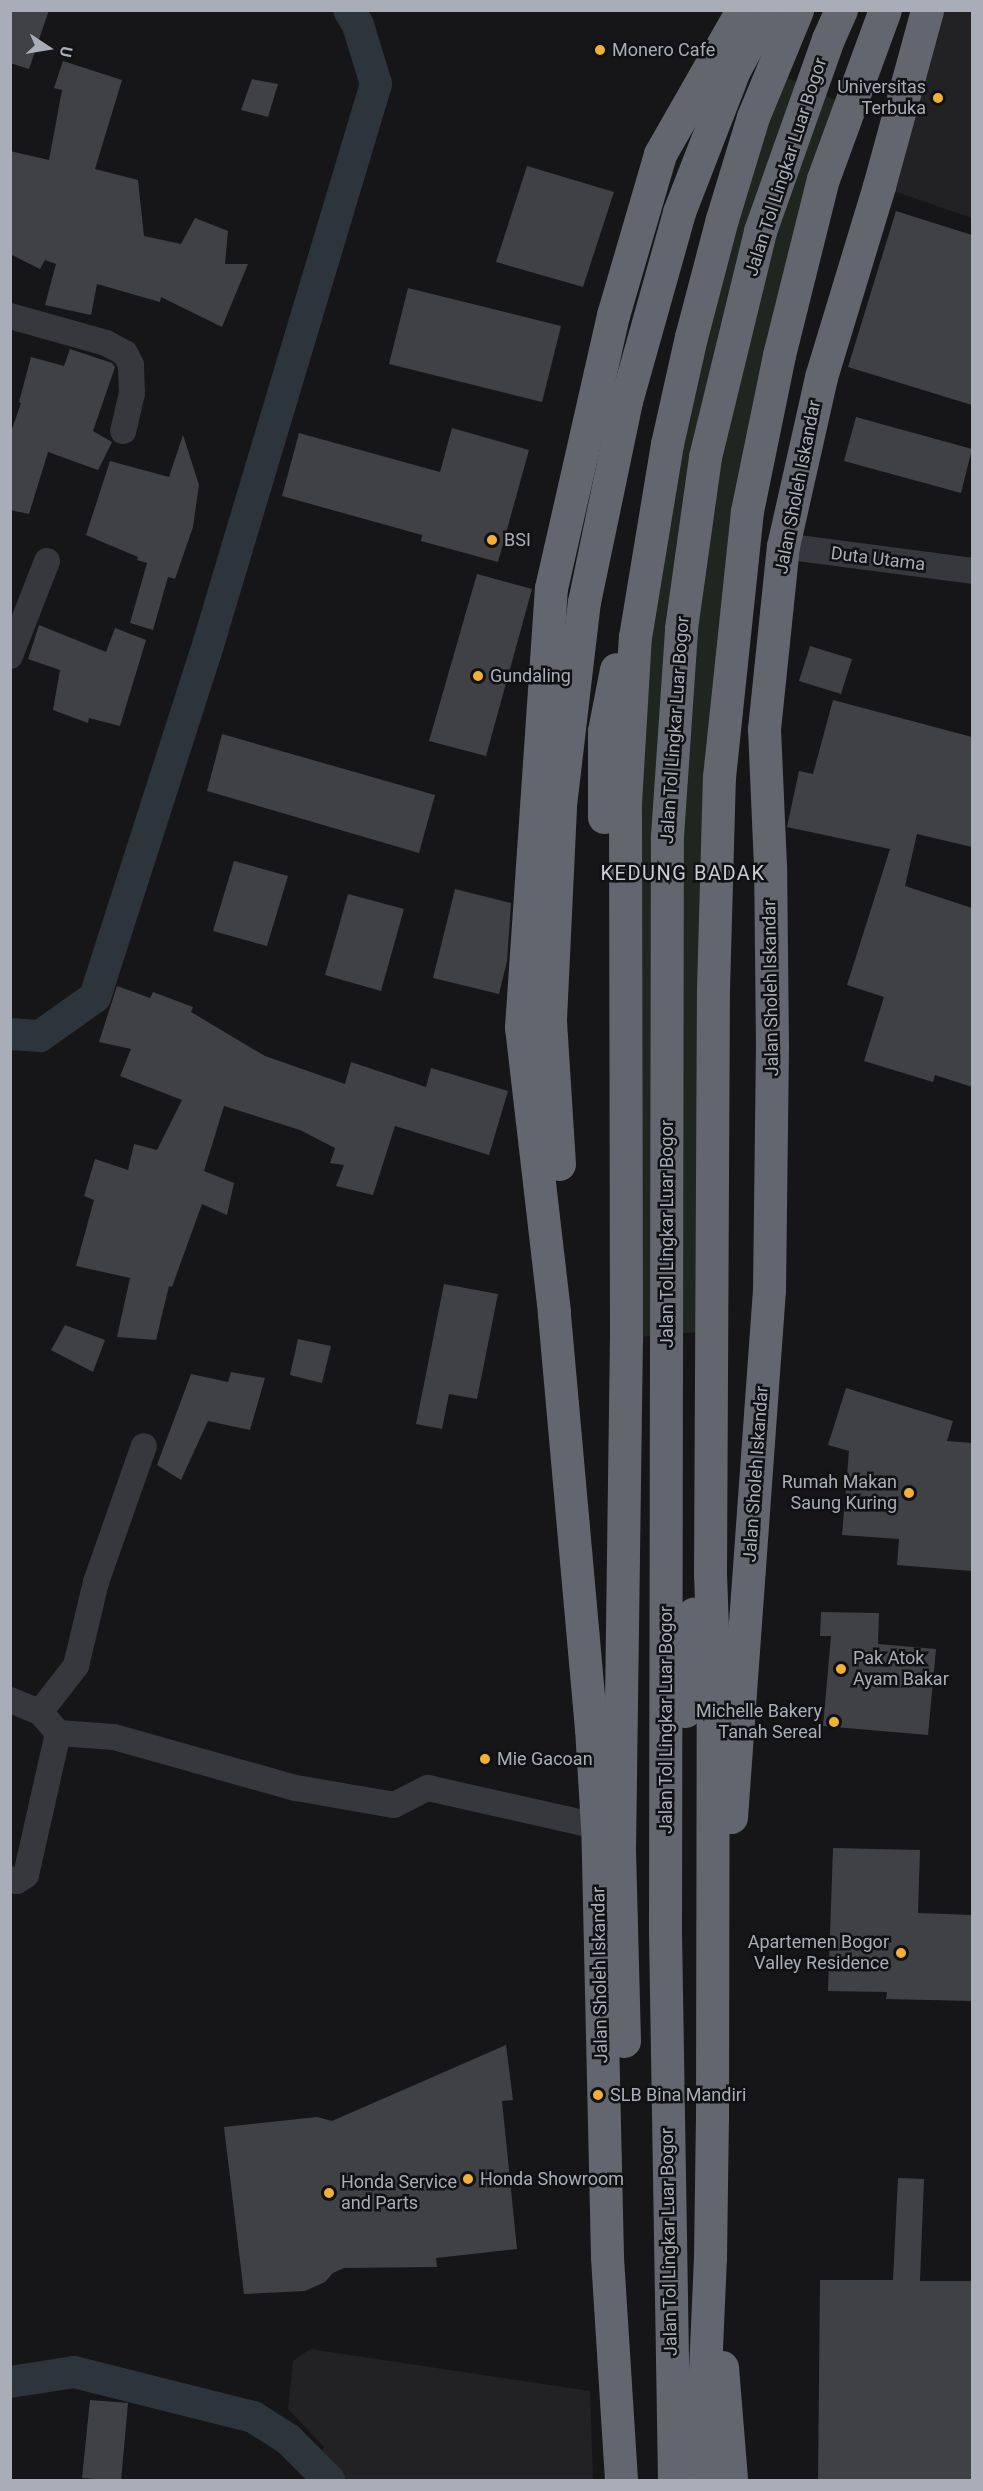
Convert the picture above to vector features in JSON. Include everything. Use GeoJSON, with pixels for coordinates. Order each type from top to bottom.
{"type":"FeatureCollection","features":[{"type":"Feature","properties":{"kind":"highway","name":"Jalan Sholeh Iskandar"},"geometry":{"type":"LineString","coordinates":[[607,2256],[597,1826],[591,1729],[554,1312],[521,1027],[551,588],[613,315],[660,154],[742,10]]}},
{"type":"Feature","properties":{"kind":"highway"},"geometry":{"type":"LineString","coordinates":[[619,1849],[560,1184],[550,1019],[560,805],[584,602],[626,401],[679,212],[734,70],[767,10]]}},
{"type":"Feature","properties":{"kind":"highway","name":"Jalan Sholeh Iskandar"},"geometry":{"type":"LineString","coordinates":[[591,1729],[613,1572],[604,731],[712,180],[780,10]]}},
{"type":"Feature","properties":{"kind":"highway"},"geometry":{"type":"LineString","coordinates":[[635,2481],[619,1849],[626,1338],[625,803],[635,637],[668,444],[691,338],[722,219],[753,117],[797,10]]}},
{"type":"Feature","properties":{"kind":"highway","name":"Jalan Tol Lingkar Luar Bogor"},"geometry":{"type":"LineString","coordinates":[[674,2481],[665,1929],[667,848],[681,628],[705,457],[760,231],[828,39],[841,10]]}},
{"type":"Feature","properties":{"kind":"highway","name":"Jalan Sholeh Iskandar"},"geometry":{"type":"LineString","coordinates":[[711,1948],[729,1832],[735,1770],[769,1290],[772,1047],[770,866],[764,729],[783,546],[821,377],[879,186],[927,10]]}},
{"type":"Feature","properties":{"kind":"highway","name":"Jalan Sholeh Iskandar"},"geometry":{"type":"LineString","coordinates":[[710,2258],[713,989],[719,777],[747,511],[779,355],[823,179],[884,15]]}},
{"type":"Feature","properties":{"kind":"highway"},"geometry":{"type":"LineString","coordinates":[[665,1929],[719,1339],[728,1144],[735,787],[751,622],[763,519],[797,355],[884,15]]}},
{"type":"Feature","properties":{"kind":"highway"},"geometry":{"type":"LineString","coordinates":[[613,1572],[710,1574]]}},
{"type":"Feature","properties":{"kind":"highway"},"geometry":{"type":"LineString","coordinates":[[606,2481],[603,2344],[607,2256]]}},
{"type":"Feature","properties":{"kind":"highway"},"geometry":{"type":"LineString","coordinates":[[607,2256],[621,2481]]}},
{"type":"Feature","properties":{"kind":"highway"},"geometry":{"type":"LineString","coordinates":[[706,2481],[704,2394],[710,2258]]}},
{"type":"Feature","properties":{"kind":"highway"},"geometry":{"type":"LineString","coordinates":[[710,2258],[729,2426],[731,2481]]}},
{"type":"Feature","properties":{"kind":"street"},"geometry":{"type":"LineString","coordinates":[[10,316],[106,343],[125,353],[131,365],[132,393],[123,431]]}},
{"type":"Feature","properties":{"kind":"street","name":"Duta Utama"},"geometry":{"type":"LineString","coordinates":[[783,546],[972,571]]}},
{"type":"Feature","properties":{"kind":"street"},"geometry":{"type":"LineString","coordinates":[[10,657],[47,561]]}},
{"type":"Feature","properties":{"kind":"street"},"geometry":{"type":"LineString","coordinates":[[40,1712],[76,1666],[96,1582],[144,1446]]}},
{"type":"Feature","properties":{"kind":"street"},"geometry":{"type":"LineString","coordinates":[[10,1700],[40,1712],[58,1733],[114,1737],[296,1788],[394,1805],[428,1788],[597,1826]]}},
{"type":"Feature","properties":{"kind":"street"},"geometry":{"type":"LineString","coordinates":[[10,1879],[17,1881],[26,1875],[58,1733]]}},
{"type":"Feature","properties":{"kind":"shaded area","name":"Universitas Terbuka"},"geometry":{"type":"Polygon","coordinates":[[[927,11],[972,11],[972,218],[879,186],[927,11]]]}},
{"type":"Feature","properties":{"kind":"shaded area"},"geometry":{"type":"Polygon","coordinates":[[[773,71],[850,107],[745,522],[710,1331],[626,1338],[625,803],[667,444],[773,71]]]}},
{"type":"Feature","properties":{"kind":"shaded area"},"geometry":{"type":"Polygon","coordinates":[[[310,2349],[590,2391],[593,2480],[305,2480],[324,2447],[288,2409],[293,2361],[310,2349]]]}},
{"type":"Feature","properties":{"kind":"building"},"geometry":{"type":"Polygon","coordinates":[[[10,10],[49,10],[29,69],[10,63],[10,10]]]}},
{"type":"Feature","properties":{"kind":"building"},"geometry":{"type":"Polygon","coordinates":[[[63,61],[122,80],[95,169],[138,180],[144,236],[181,244],[195,218],[228,231],[225,264],[248,264],[222,327],[161,297],[160,302],[97,284],[91,315],[45,305],[56,264],[45,260],[40,269],[10,254],[10,151],[49,160],[62,90],[54,88],[63,61]]]}},
{"type":"Feature","properties":{"kind":"building"},"geometry":{"type":"Polygon","coordinates":[[[252,79],[278,84],[268,117],[241,110],[252,79]]]}},
{"type":"Feature","properties":{"kind":"building"},"geometry":{"type":"Polygon","coordinates":[[[527,166],[614,192],[583,287],[496,262],[527,166]]]}},
{"type":"Feature","properties":{"kind":"building"},"geometry":{"type":"Polygon","coordinates":[[[896,211],[972,235],[972,405],[848,367],[896,211]]]}},
{"type":"Feature","properties":{"kind":"building"},"geometry":{"type":"Polygon","coordinates":[[[408,288],[561,326],[542,402],[389,364],[408,288]]]}},
{"type":"Feature","properties":{"kind":"building"},"geometry":{"type":"Polygon","coordinates":[[[70,349],[112,363],[115,367],[93,431],[112,442],[98,470],[48,452],[29,514],[10,510],[10,435],[21,403],[19,402],[31,357],[64,366],[70,349]]]}},
{"type":"Feature","properties":{"kind":"building"},"geometry":{"type":"Polygon","coordinates":[[[856,417],[972,449],[961,493],[844,461],[856,417]]]}},
{"type":"Feature","properties":{"kind":"building"},"geometry":{"type":"Polygon","coordinates":[[[452,428],[529,450],[498,562],[421,541],[422,535],[282,496],[299,433],[440,472],[452,428]]]}},
{"type":"Feature","properties":{"kind":"building"},"geometry":{"type":"Polygon","coordinates":[[[183,435],[199,485],[193,527],[175,579],[168,577],[153,630],[130,623],[147,563],[86,535],[110,461],[169,477],[183,435]]]}},
{"type":"Feature","properties":{"kind":"building"},"geometry":{"type":"Polygon","coordinates":[[[477,574],[532,589],[486,756],[429,741],[477,574]]]}},
{"type":"Feature","properties":{"kind":"building"},"geometry":{"type":"Polygon","coordinates":[[[39,625],[106,652],[115,628],[146,640],[120,726],[89,718],[88,723],[53,710],[60,670],[28,659],[39,625]]]}},
{"type":"Feature","properties":{"kind":"building"},"geometry":{"type":"Polygon","coordinates":[[[810,646],[852,659],[841,694],[799,681],[810,646]]]}},
{"type":"Feature","properties":{"kind":"building"},"geometry":{"type":"Polygon","coordinates":[[[833,700],[972,737],[972,847],[917,834],[905,886],[972,908],[972,1087],[935,1075],[933,1082],[864,1061],[884,997],[847,985],[890,849],[787,827],[799,771],[813,774],[833,700]]]}},
{"type":"Feature","properties":{"kind":"building"},"geometry":{"type":"Polygon","coordinates":[[[222,734],[435,795],[419,853],[207,791],[222,734]]]}},
{"type":"Feature","properties":{"kind":"building"},"geometry":{"type":"Polygon","coordinates":[[[234,861],[288,876],[267,946],[213,931],[234,861]]]}},
{"type":"Feature","properties":{"kind":"building"},"geometry":{"type":"Polygon","coordinates":[[[455,889],[511,903],[507,961],[499,994],[433,978],[455,889]]]}},
{"type":"Feature","properties":{"kind":"building"},"geometry":{"type":"Polygon","coordinates":[[[348,894],[404,909],[381,991],[325,975],[348,894]]]}},
{"type":"Feature","properties":{"kind":"building"},"geometry":{"type":"Polygon","coordinates":[[[117,986],[150,998],[153,992],[193,1007],[191,1012],[265,1056],[345,1084],[351,1062],[426,1087],[431,1068],[508,1091],[489,1155],[395,1126],[373,1195],[336,1186],[344,1165],[330,1163],[335,1148],[300,1130],[224,1106],[204,1171],[234,1183],[227,1215],[202,1204],[172,1287],[169,1286],[156,1340],[117,1337],[130,1278],[76,1266],[94,1200],[84,1196],[95,1159],[128,1170],[134,1144],[157,1150],[182,1100],[120,1076],[131,1049],[99,1042],[117,986]]]}},
{"type":"Feature","properties":{"kind":"building"},"geometry":{"type":"Polygon","coordinates":[[[444,1284],[498,1294],[477,1399],[449,1394],[442,1429],[416,1424],[444,1284]]]}},
{"type":"Feature","properties":{"kind":"building"},"geometry":{"type":"Polygon","coordinates":[[[65,1325],[105,1340],[93,1372],[51,1350],[65,1325]]]}},
{"type":"Feature","properties":{"kind":"building"},"geometry":{"type":"Polygon","coordinates":[[[298,1339],[331,1346],[322,1383],[290,1375],[298,1339]]]}},
{"type":"Feature","properties":{"kind":"building"},"geometry":{"type":"Polygon","coordinates":[[[231,1372],[265,1378],[250,1430],[208,1421],[181,1480],[157,1465],[191,1374],[228,1382],[231,1372]]]}},
{"type":"Feature","properties":{"kind":"building","name":"Rumah Makan Saung Kuring"},"geometry":{"type":"Polygon","coordinates":[[[846,1388],[953,1421],[947,1441],[972,1443],[972,1571],[897,1565],[899,1539],[842,1535],[849,1451],[828,1445],[846,1388]]]}},
{"type":"Feature","properties":{"kind":"building"},"geometry":{"type":"Polygon","coordinates":[[[821,1612],[879,1613],[878,1644],[936,1649],[928,1735],[823,1726],[831,1636],[820,1636],[821,1612]]]}},
{"type":"Feature","properties":{"kind":"building","name":"Apartemen Bogor Valley Residence"},"geometry":{"type":"Polygon","coordinates":[[[833,1848],[920,1850],[918,1913],[972,1915],[972,2001],[886,1999],[887,1992],[828,1991],[833,1848]]]}},
{"type":"Feature","properties":{"kind":"building","name":"Honda Service and Parts"},"geometry":{"type":"Polygon","coordinates":[[[506,2045],[513,2100],[502,2101],[517,2249],[436,2258],[437,2267],[344,2268],[333,2273],[325,2282],[305,2291],[244,2294],[224,2127],[317,2117],[332,2121],[506,2045]]]}},
{"type":"Feature","properties":{"kind":"building"},"geometry":{"type":"Polygon","coordinates":[[[898,2178],[924,2179],[920,2281],[972,2281],[972,2481],[818,2481],[820,2280],[893,2280],[898,2178]]]}},
{"type":"Feature","properties":{"kind":"building"},"geometry":{"type":"Polygon","coordinates":[[[90,2400],[128,2403],[121,2481],[82,2478],[90,2400]]]}},
{"type":"Feature","properties":{"kind":"waterway"},"geometry":{"type":"LineString","coordinates":[[10,1034],[40,1036],[95,997],[205,655],[376,84],[358,25],[349,10]]}},
{"type":"Feature","properties":{"kind":"waterway"},"geometry":{"type":"LineString","coordinates":[[10,2382],[74,2372],[253,2417],[288,2439],[329,2480]]}},
{"type":"Feature","properties":{"kind":"place","name":"Monero Cafe"},"geometry":{"type":"Point","coordinates":[600,50]}},
{"type":"Feature","properties":{"kind":"place","name":"Universitas Terbuka"},"geometry":{"type":"Point","coordinates":[938,98]}},
{"type":"Feature","properties":{"kind":"place","name":"BSI"},"geometry":{"type":"Point","coordinates":[492,540]}},
{"type":"Feature","properties":{"kind":"place","name":"Gundaling"},"geometry":{"type":"Point","coordinates":[478,676]}},
{"type":"Feature","properties":{"kind":"place","name":"Rumah Makan Saung Kuring"},"geometry":{"type":"Point","coordinates":[909,1493]}},
{"type":"Feature","properties":{"kind":"place","name":"Pak Atok Ayam Bakar"},"geometry":{"type":"Point","coordinates":[841,1669]}},
{"type":"Feature","properties":{"kind":"place","name":"Michelle Bakery Tanah Sereal"},"geometry":{"type":"Point","coordinates":[834,1722]}},
{"type":"Feature","properties":{"kind":"place","name":"Mie Gacoan"},"geometry":{"type":"Point","coordinates":[485,1759]}},
{"type":"Feature","properties":{"kind":"place","name":"Apartemen Bogor Valley Residence"},"geometry":{"type":"Point","coordinates":[901,1953]}},
{"type":"Feature","properties":{"kind":"place","name":"SLB Bina Mandiri"},"geometry":{"type":"Point","coordinates":[598,2095]}},
{"type":"Feature","properties":{"kind":"place","name":"Honda Showroom"},"geometry":{"type":"Point","coordinates":[468,2179]}},
{"type":"Feature","properties":{"kind":"place","name":"Honda Service and Parts"},"geometry":{"type":"Point","coordinates":[329,2193]}},
{"type":"Feature","properties":{"kind":"district","name":"KEDUNG BADAK"},"geometry":{"type":"Point","coordinates":[683,873]}}]}
